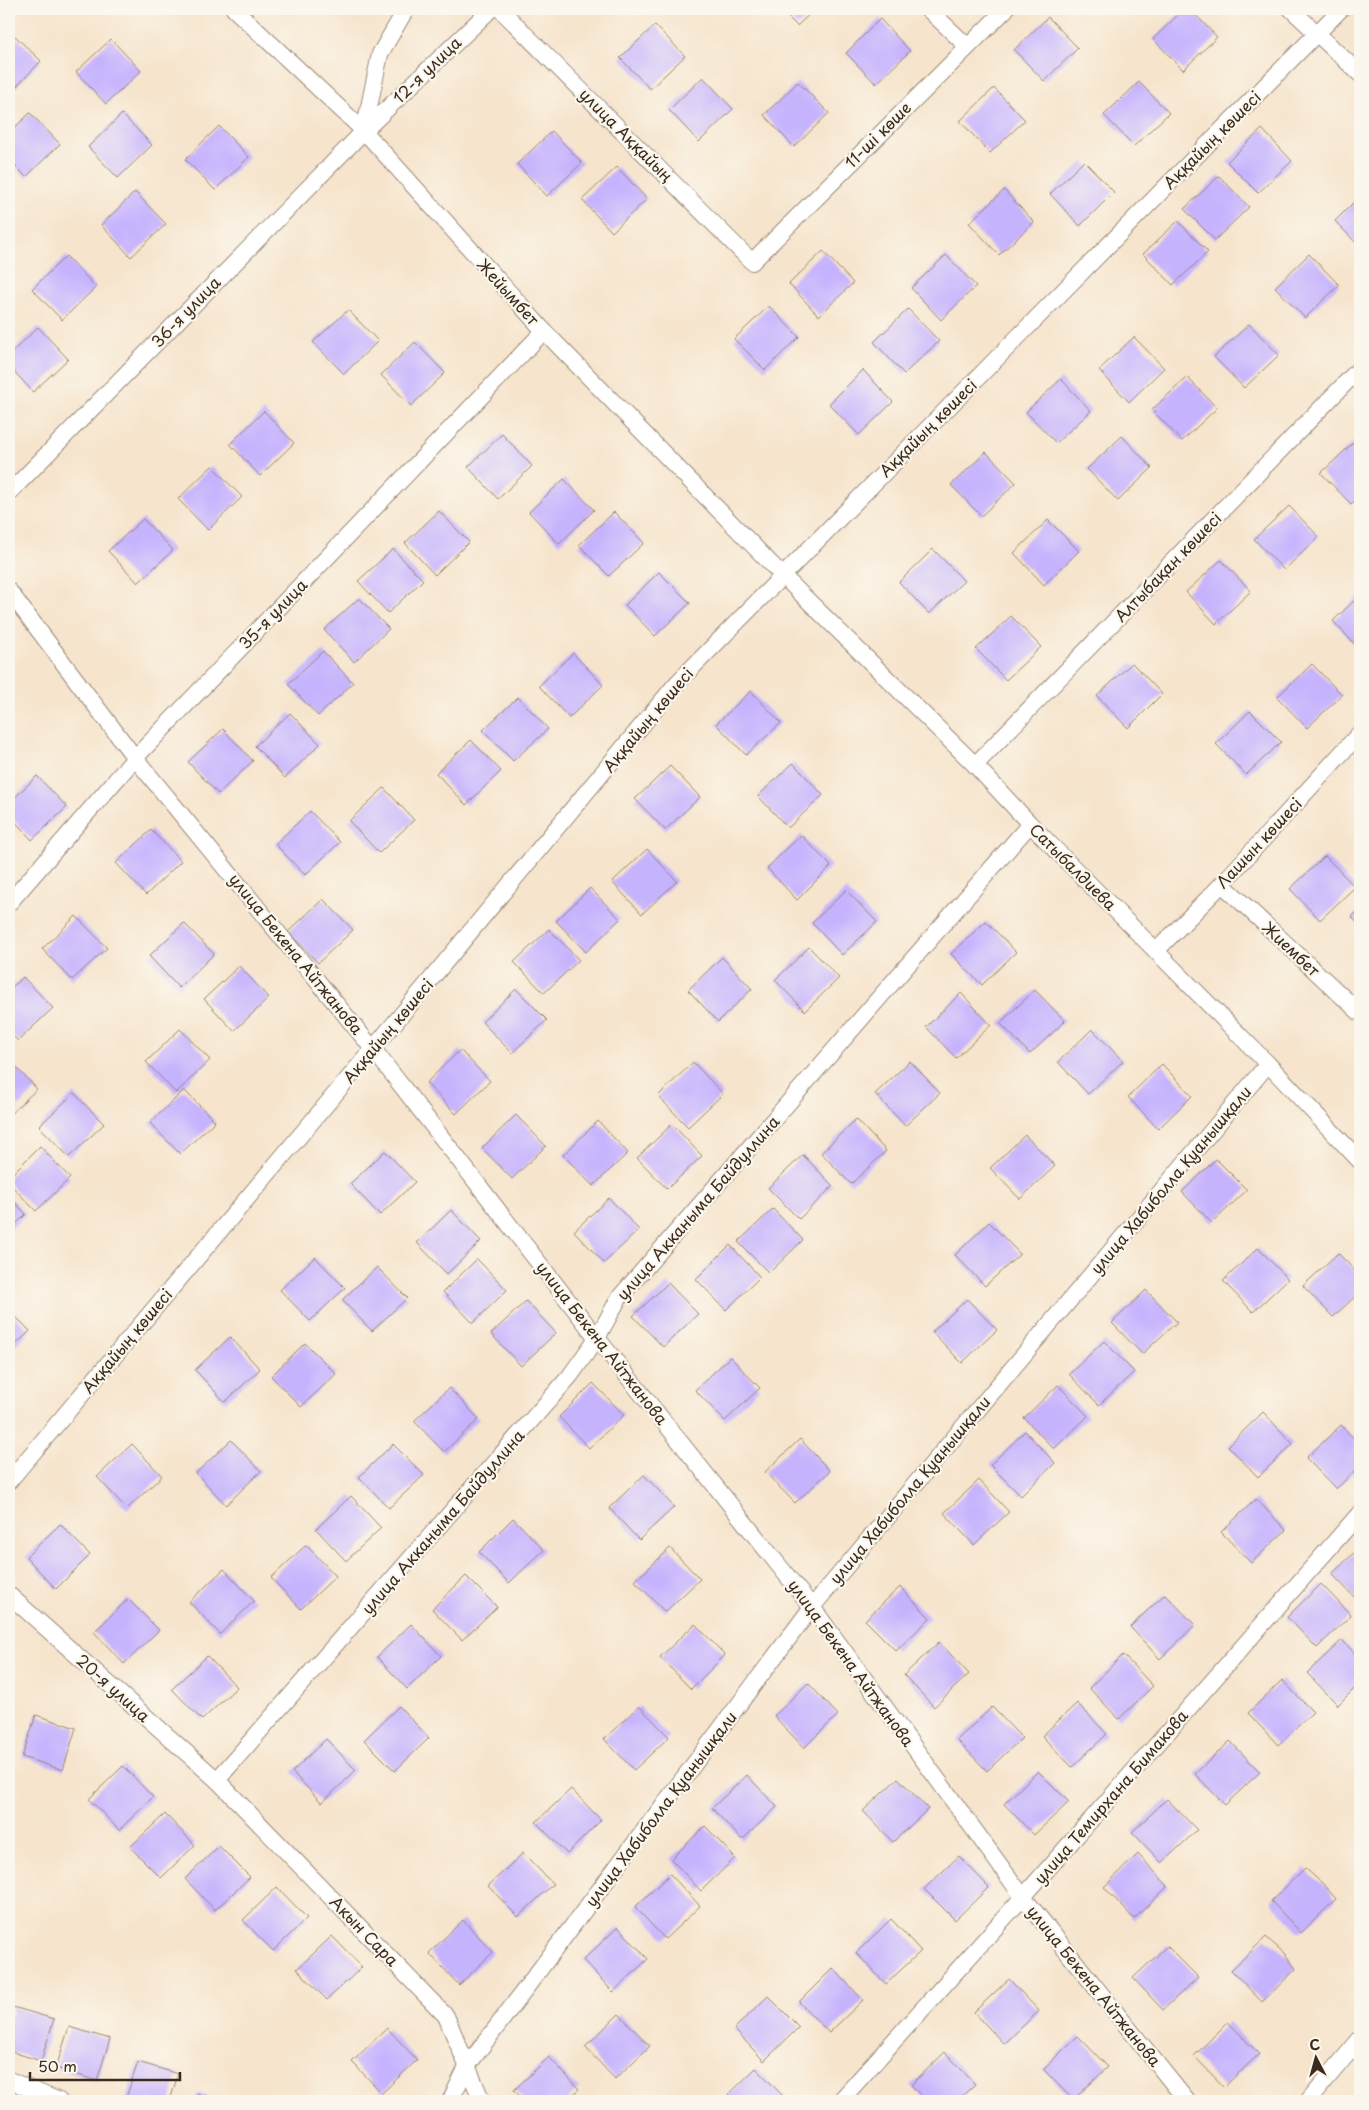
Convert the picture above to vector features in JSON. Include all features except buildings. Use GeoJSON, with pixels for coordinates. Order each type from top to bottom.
{"type":"FeatureCollection","features":[{"type":"Feature","properties":{"kind":"street","name":"Жейымбет"},"geometry":{"type":"LineString","coordinates":[[234,9],[364,131],[544,331],[782,575]]}},
{"type":"Feature","properties":{"kind":"street"},"geometry":{"type":"LineString","coordinates":[[364,131],[380,54],[406,9]]}},
{"type":"Feature","properties":{"kind":"street","name":"12-я улица"},"geometry":{"type":"LineString","coordinates":[[364,131],[491,9]]}},
{"type":"Feature","properties":{"kind":"street","name":"улица Аққайың"},"geometry":{"type":"LineString","coordinates":[[500,9],[752,262]]}},
{"type":"Feature","properties":{"kind":"street"},"geometry":{"type":"LineString","coordinates":[[928,9],[967,46]]}},
{"type":"Feature","properties":{"kind":"street","name":"11-ші көше"},"geometry":{"type":"LineString","coordinates":[[752,262],[1006,9]]}},
{"type":"Feature","properties":{"kind":"street"},"geometry":{"type":"LineString","coordinates":[[1291,9],[1360,74]]}},
{"type":"Feature","properties":{"kind":"street","name":"Аққайың көшесі"},"geometry":{"type":"LineString","coordinates":[[9,1481],[374,1049],[678,683],[782,575],[1341,9]]}},
{"type":"Feature","properties":{"kind":"street","name":"36-я улица"},"geometry":{"type":"LineString","coordinates":[[9,493],[364,131]]}},
{"type":"Feature","properties":{"kind":"street","name":"35-я улица"},"geometry":{"type":"LineString","coordinates":[[9,903],[135,758],[544,331]]}},
{"type":"Feature","properties":{"kind":"street","name":"Алтыбақан көшесі"},"geometry":{"type":"LineString","coordinates":[[975,766],[1360,368]]}},
{"type":"Feature","properties":{"kind":"street","name":"Сатыбалдиева"},"geometry":{"type":"LineString","coordinates":[[782,575],[975,766],[1268,1064],[1360,1161]]}},
{"type":"Feature","properties":{"kind":"street","name":"улица Бекена Айтжанова"},"geometry":{"type":"LineString","coordinates":[[9,591],[135,758],[374,1049],[597,1338],[812,1607],[1023,1898],[1187,2101]]}},
{"type":"Feature","properties":{"kind":"street","name":"Лашын көшесі"},"geometry":{"type":"LineString","coordinates":[[1156,951],[1222,884],[1360,733]]}},
{"type":"Feature","properties":{"kind":"street","name":"улица Акканыма Байдуллина"},"geometry":{"type":"LineString","coordinates":[[217,1780],[570,1376],[597,1338],[619,1298],[1030,824]]}},
{"type":"Feature","properties":{"kind":"street","name":"Жиембет"},"geometry":{"type":"LineString","coordinates":[[1222,884],[1360,1013]]}},
{"type":"Feature","properties":{"kind":"street","name":"улица Хабиболла Қуанышқали"},"geometry":{"type":"LineString","coordinates":[[450,2101],[468,2066],[812,1607],[1268,1064]]}},
{"type":"Feature","properties":{"kind":"street","name":"улица Темирхана Бимакова"},"geometry":{"type":"LineString","coordinates":[[840,2101],[1023,1898],[1360,1513]]}},
{"type":"Feature","properties":{"kind":"street","name":"20-я улица"},"geometry":{"type":"LineString","coordinates":[[9,1595],[217,1780]]}},
{"type":"Feature","properties":{"kind":"street","name":"Акын Сара"},"geometry":{"type":"LineString","coordinates":[[217,1780],[446,2016],[482,2101]]}},
{"type":"Feature","properties":{"kind":"street"},"geometry":{"type":"LineString","coordinates":[[1308,2101],[1360,2039]]}},
{"type":"Feature","properties":{"kind":"street"},"geometry":{"type":"LineString","coordinates":[[9,2080],[59,2101]]}}]}
